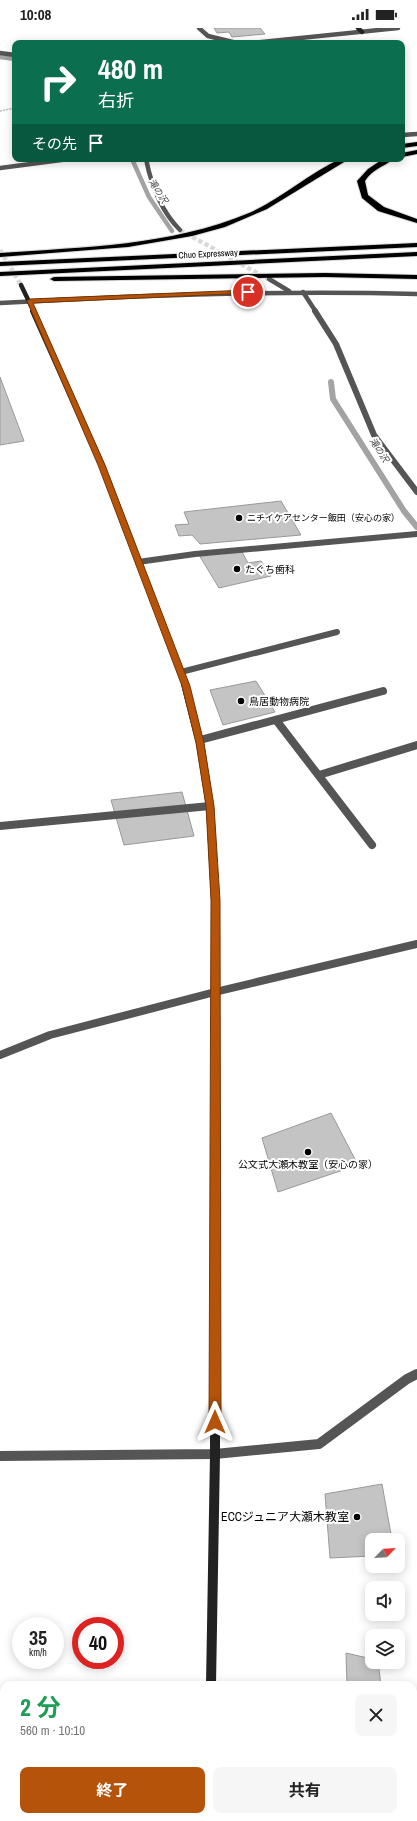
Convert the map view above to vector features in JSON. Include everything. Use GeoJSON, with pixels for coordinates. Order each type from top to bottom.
{"type":"FeatureCollection","features":[{"type":"Feature","properties":{"kind":"highway"},"geometry":{"type":"LineString","coordinates":[[405,146],[417,144]]}},
{"type":"Feature","properties":{"kind":"highway"},"geometry":{"type":"LineString","coordinates":[[405,154],[417,152]]}},
{"type":"Feature","properties":{"kind":"highway"},"geometry":{"type":"LineString","coordinates":[[0,256],[132,244],[175,238],[231,222],[252,214],[283,198],[340,162]]}},
{"type":"Feature","properties":{"kind":"highway"},"geometry":{"type":"LineString","coordinates":[[382,162],[377,164],[365,174],[361,181],[365,196],[381,209],[417,221]]}},
{"type":"Feature","properties":{"kind":"highway","name":"Chuo Expressway"},"geometry":{"type":"LineString","coordinates":[[0,264],[417,245]]}},
{"type":"Feature","properties":{"kind":"highway","name":"Chuo Expressway"},"geometry":{"type":"LineString","coordinates":[[0,274],[417,254]]}},
{"type":"Feature","properties":{"kind":"highway"},"geometry":{"type":"LineString","coordinates":[[0,282],[212,276],[363,275],[417,277]]}},
{"type":"Feature","properties":{"kind":"street"},"geometry":{"type":"LineString","coordinates":[[199,28],[208,36],[225,40]]}},
{"type":"Feature","properties":{"kind":"street"},"geometry":{"type":"LineString","coordinates":[[358,28],[362,32]]}},
{"type":"Feature","properties":{"kind":"street"},"geometry":{"type":"LineString","coordinates":[[282,40],[398,28]]}},
{"type":"Feature","properties":{"kind":"street"},"geometry":{"type":"LineString","coordinates":[[0,52],[12,54]]}},
{"type":"Feature","properties":{"kind":"street"},"geometry":{"type":"LineString","coordinates":[[405,135],[417,134]]}},
{"type":"Feature","properties":{"kind":"street"},"geometry":{"type":"LineString","coordinates":[[0,168],[46,162]]}},
{"type":"Feature","properties":{"kind":"street"},"geometry":{"type":"LineString","coordinates":[[146,162],[150,183],[172,222],[180,230]]}},
{"type":"Feature","properties":{"kind":"street"},"geometry":{"type":"LineString","coordinates":[[269,279],[289,292]]}},
{"type":"Feature","properties":{"kind":"street"},"geometry":{"type":"LineString","coordinates":[[21,285],[30,301],[102,465],[181,672],[200,740],[210,806],[215,900],[215,1454],[211,1681]]}},
{"type":"Feature","properties":{"kind":"street"},"geometry":{"type":"LineString","coordinates":[[0,303],[289,292],[417,294]]}},
{"type":"Feature","properties":{"kind":"street"},"geometry":{"type":"LineString","coordinates":[[303,292],[336,344],[374,435],[417,492]]}},
{"type":"Feature","properties":{"kind":"street"},"geometry":{"type":"LineString","coordinates":[[138,562],[203,553],[414,534]]}},
{"type":"Feature","properties":{"kind":"street"},"geometry":{"type":"LineString","coordinates":[[181,672],[337,632]]}},
{"type":"Feature","properties":{"kind":"street"},"geometry":{"type":"LineString","coordinates":[[200,740],[383,691]]}},
{"type":"Feature","properties":{"kind":"street"},"geometry":{"type":"LineString","coordinates":[[276,720],[372,845]]}},
{"type":"Feature","properties":{"kind":"street"},"geometry":{"type":"LineString","coordinates":[[319,775],[417,745]]}},
{"type":"Feature","properties":{"kind":"street"},"geometry":{"type":"LineString","coordinates":[[0,826],[210,806]]}},
{"type":"Feature","properties":{"kind":"street"},"geometry":{"type":"LineString","coordinates":[[0,1055],[50,1035],[215,992],[417,944]]}},
{"type":"Feature","properties":{"kind":"street"},"geometry":{"type":"LineString","coordinates":[[0,1456],[215,1454],[319,1444],[407,1379],[417,1374]]}},
{"type":"Feature","properties":{"kind":"path"},"geometry":{"type":"LineString","coordinates":[[0,112],[12,109]]}},
{"type":"Feature","properties":{"kind":"building"},"geometry":{"type":"Polygon","coordinates":[[[214,28],[260,28],[265,34],[232,37],[229,32],[217,33],[214,28]]]}},
{"type":"Feature","properties":{"kind":"building"},"geometry":{"type":"Polygon","coordinates":[[[0,377],[24,441],[0,445],[0,377]]]}},
{"type":"Feature","properties":{"kind":"building","name":"ニチイケアセンター飯田（安心の家）"},"geometry":{"type":"Polygon","coordinates":[[[281,501],[301,535],[200,544],[192,535],[179,536],[175,525],[189,524],[184,512],[281,501]]]}},
{"type":"Feature","properties":{"kind":"building","name":"たぐち歯科"},"geometry":{"type":"Polygon","coordinates":[[[240,548],[248,563],[261,561],[271,576],[219,588],[199,555],[240,548]]]}},
{"type":"Feature","properties":{"kind":"building","name":"鳥居動物病院"},"geometry":{"type":"Polygon","coordinates":[[[256,681],[275,712],[223,725],[210,690],[256,681]]]}},
{"type":"Feature","properties":{"kind":"building"},"geometry":{"type":"Polygon","coordinates":[[[182,792],[194,836],[124,845],[111,800],[182,792]]]}},
{"type":"Feature","properties":{"kind":"building","name":"公文式大瀬木教室（安心の家）"},"geometry":{"type":"Polygon","coordinates":[[[331,1113],[358,1165],[278,1192],[262,1138],[331,1113]]]}},
{"type":"Feature","properties":{"kind":"building","name":"ECCジュニア大瀬木教室"},"geometry":{"type":"Polygon","coordinates":[[[382,1484],[391,1533],[365,1533],[365,1556],[330,1558],[325,1494],[382,1484]]]}},
{"type":"Feature","properties":{"kind":"building"},"geometry":{"type":"Polygon","coordinates":[[[346,1653],[365,1657],[365,1669],[379,1669],[380,1681],[347,1681],[346,1653]]]}},
{"type":"Feature","properties":{"kind":"waterway","name":"滝の沢"},"geometry":{"type":"LineString","coordinates":[[0,57],[12,59]]}},
{"type":"Feature","properties":{"kind":"waterway","name":"滝の沢"},"geometry":{"type":"LineString","coordinates":[[133,162],[149,197],[172,231]]}},
{"type":"Feature","properties":{"kind":"waterway","name":"滝の沢"},"geometry":{"type":"LineString","coordinates":[[331,382],[333,399],[404,511],[417,527]]}},
{"type":"Feature","properties":{"kind":"tunnel"},"geometry":{"type":"LineString","coordinates":[[180,230],[268,279]]}},
{"type":"Feature","properties":{"kind":"tunnel"},"geometry":{"type":"LineString","coordinates":[[0,250],[21,285]]}},
{"type":"Feature","properties":{"kind":"place","name":"ニチイケアセンター飯田（安心の家）"},"geometry":{"type":"Point","coordinates":[239,518]}},
{"type":"Feature","properties":{"kind":"place","name":"たぐち歯科"},"geometry":{"type":"Point","coordinates":[237,569]}},
{"type":"Feature","properties":{"kind":"place","name":"鳥居動物病院"},"geometry":{"type":"Point","coordinates":[241,701]}},
{"type":"Feature","properties":{"kind":"place","name":"公文式大瀬木教室（安心の家）"},"geometry":{"type":"Point","coordinates":[308,1152]}},
{"type":"Feature","properties":{"kind":"place","name":"ECCジュニア大瀬木教室"},"geometry":{"type":"Point","coordinates":[357,1517]}},
{"type":"Feature","properties":{"kind":"route"},"geometry":{"type":"LineString","coordinates":[[215,1422],[215,900],[210,806],[200,743],[186,686],[102,465],[30,301],[248,292]]}}]}
